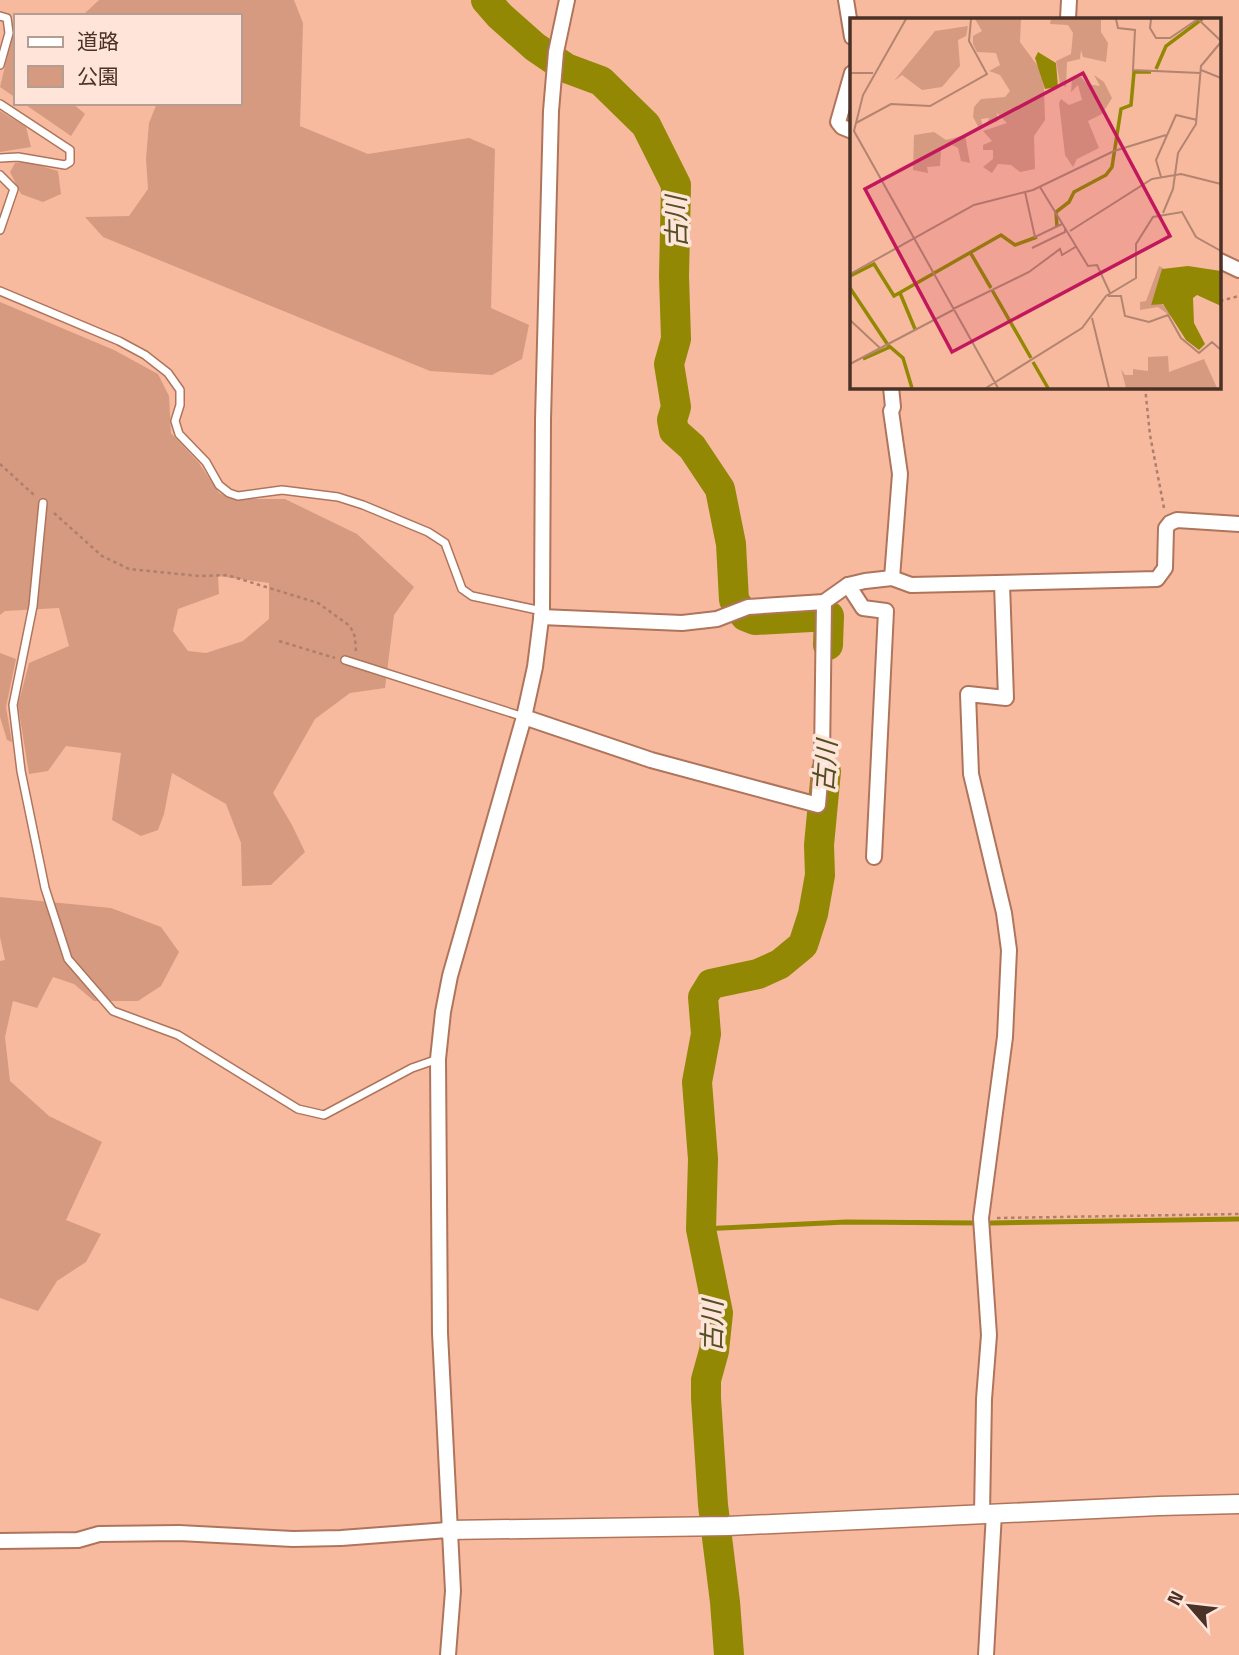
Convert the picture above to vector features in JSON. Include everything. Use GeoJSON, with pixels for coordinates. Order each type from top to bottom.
{"type":"FeatureCollection","features":[{"type":"Feature","properties":{"kind":"street"},"geometry":{"type":"LineString","coordinates":[[448,1655],[453,1591],[440,1333],[438,1059],[450,976],[524,717],[535,667],[542,614],[543,420],[551,111],[556,59],[568,0]]}},
{"type":"Feature","properties":{"kind":"street"},"geometry":{"type":"LineString","coordinates":[[846,0],[850,25]]}},
{"type":"Feature","properties":{"kind":"street"},"geometry":{"type":"LineString","coordinates":[[1068,18],[1069,0]]}},
{"type":"Feature","properties":{"kind":"street"},"geometry":{"type":"LineString","coordinates":[[850,80],[838,122],[850,130]]}},
{"type":"Feature","properties":{"kind":"street"},"geometry":{"type":"LineString","coordinates":[[1222,262],[1239,270]]}},
{"type":"Feature","properties":{"kind":"street"},"geometry":{"type":"LineString","coordinates":[[891,388],[891,411],[900,474],[892,578]]}},
{"type":"Feature","properties":{"kind":"street"},"geometry":{"type":"LineString","coordinates":[[524,717],[651,760],[818,806],[822,758],[824,612],[848,585],[892,578],[911,585],[1157,579],[1165,568],[1166,528],[1170,523],[1177,520],[1239,524]]}},
{"type":"Feature","properties":{"kind":"street"},"geometry":{"type":"LineString","coordinates":[[986,1655],[988,1513],[984,1399],[989,1335],[981,1219],[1005,1037],[1009,950],[971,774],[968,694],[1006,698],[1002,584]]}},
{"type":"Feature","properties":{"kind":"street"},"geometry":{"type":"LineString","coordinates":[[848,585],[863,608],[886,611],[874,857]]}},
{"type":"Feature","properties":{"kind":"street"},"geometry":{"type":"LineString","coordinates":[[542,614],[682,623],[717,619],[742,610],[824,612]]}},
{"type":"Feature","properties":{"kind":"street"},"geometry":{"type":"LineString","coordinates":[[0,1541],[78,1540],[99,1534],[179,1533],[293,1539],[341,1538],[448,1530],[728,1526],[1239,1504]]}},
{"type":"Feature","properties":{"kind":"lane"},"geometry":{"type":"LineString","coordinates":[[0,16],[7,18],[9,33],[0,65]]}},
{"type":"Feature","properties":{"kind":"lane"},"geometry":{"type":"LineString","coordinates":[[0,104],[65,146],[72,157],[65,165],[18,157],[0,158]]}},
{"type":"Feature","properties":{"kind":"lane"},"geometry":{"type":"LineString","coordinates":[[0,175],[13,189],[0,230]]}},
{"type":"Feature","properties":{"kind":"lane"},"geometry":{"type":"LineString","coordinates":[[0,291],[119,341],[145,355],[168,373],[180,390],[180,405],[175,421],[179,434],[206,462],[219,485],[229,494],[238,496],[282,490],[338,497],[363,505],[428,532],[445,543],[462,589],[472,596],[542,614]]}},
{"type":"Feature","properties":{"kind":"lane"},"geometry":{"type":"LineString","coordinates":[[43,502],[33,606],[13,705],[21,771],[45,888],[68,959],[113,1011],[178,1035],[298,1109],[324,1115],[412,1068],[438,1059]]}},
{"type":"Feature","properties":{"kind":"lane"},"geometry":{"type":"LineString","coordinates":[[345,660],[524,717]]}},
{"type":"Feature","properties":{"kind":"path"},"geometry":{"type":"LineString","coordinates":[[1222,300],[1239,296]]}},
{"type":"Feature","properties":{"kind":"path"},"geometry":{"type":"LineString","coordinates":[[1145,388],[1162,503],[1170,523]]}},
{"type":"Feature","properties":{"kind":"path"},"geometry":{"type":"LineString","coordinates":[[0,464],[102,556],[129,569],[199,576],[226,575],[318,603],[350,626],[355,637],[354,664]]}},
{"type":"Feature","properties":{"kind":"path"},"geometry":{"type":"LineString","coordinates":[[279,641],[345,660]]}},
{"type":"Feature","properties":{"kind":"path"},"geometry":{"type":"LineString","coordinates":[[981,1219],[1239,1214]]}},
{"type":"Feature","properties":{"kind":"green space"},"geometry":{"type":"Polygon","coordinates":[[[99,0],[294,0],[303,23],[300,126],[368,154],[469,138],[495,149],[491,308],[529,325],[522,359],[492,375],[430,371],[103,237],[85,217],[129,216],[148,189],[146,159],[149,123],[156,105],[242,105],[242,14],[84,14],[99,0]]]}},
{"type":"Feature","properties":{"kind":"green space"},"geometry":{"type":"Polygon","coordinates":[[[14,29],[14,97],[0,87],[14,29]]]}},
{"type":"Feature","properties":{"kind":"green space"},"geometry":{"type":"Polygon","coordinates":[[[26,105],[74,105],[85,114],[71,136],[26,105]]]}},
{"type":"Feature","properties":{"kind":"green space"},"geometry":{"type":"Polygon","coordinates":[[[0,111],[26,127],[31,147],[0,152],[0,111]]]}},
{"type":"Feature","properties":{"kind":"green space"},"geometry":{"type":"Polygon","coordinates":[[[28,162],[58,171],[61,194],[43,202],[21,194],[10,172],[15,163],[28,162]]]}},
{"type":"Feature","properties":{"kind":"green space"},"geometry":{"type":"Polygon","coordinates":[[[0,302],[114,350],[158,374],[169,396],[171,433],[199,463],[219,493],[232,499],[285,499],[357,534],[414,587],[394,615],[385,688],[350,693],[315,719],[273,793],[305,852],[271,885],[242,886],[241,843],[226,804],[172,773],[158,830],[141,836],[112,820],[121,753],[66,746],[48,771],[29,774],[18,705],[29,663],[69,646],[59,608],[5,611],[0,615],[0,302]],[[218,576],[219,594],[178,609],[173,631],[188,651],[206,653],[243,641],[269,619],[269,583],[218,576]]]}},
{"type":"Feature","properties":{"kind":"green space"},"geometry":{"type":"Polygon","coordinates":[[[0,653],[16,659],[6,707],[12,742],[7,740],[0,717],[0,653]]]}},
{"type":"Feature","properties":{"kind":"green space"},"geometry":{"type":"Polygon","coordinates":[[[0,897],[111,908],[161,927],[179,952],[161,986],[138,1001],[94,1001],[74,984],[53,977],[37,1008],[13,1001],[5,1037],[10,1081],[49,1116],[102,1142],[66,1220],[101,1234],[86,1262],[57,1281],[38,1311],[0,1298],[0,961],[5,960],[0,937],[0,897]]]}},
{"type":"Feature","properties":{"kind":"waterway","name":"古川"},"geometry":{"type":"LineString","coordinates":[[486,0],[535,47],[566,68],[601,81],[646,125],[676,185],[676,339],[669,364],[676,407],[672,420],[674,431],[692,447],[720,489],[731,544],[734,600],[745,616],[755,620],[829,616],[828,645]]}},
{"type":"Feature","properties":{"kind":"waterway","name":"古川"},"geometry":{"type":"LineString","coordinates":[[729,1655],[713,1505],[706,1398],[706,1380],[714,1351],[718,1313],[701,1229],[703,1159],[697,1082],[706,1034],[703,997],[711,984],[758,974],[780,964],[803,945],[813,914],[820,875],[819,845],[826,771]]}},
{"type":"Feature","properties":{"kind":"waterway"},"geometry":{"type":"LineString","coordinates":[[991,1223],[1239,1219]]}},
{"type":"Feature","properties":{"kind":"waterway"},"geometry":{"type":"LineString","coordinates":[[701,1229],[846,1222],[977,1223]]}}]}
